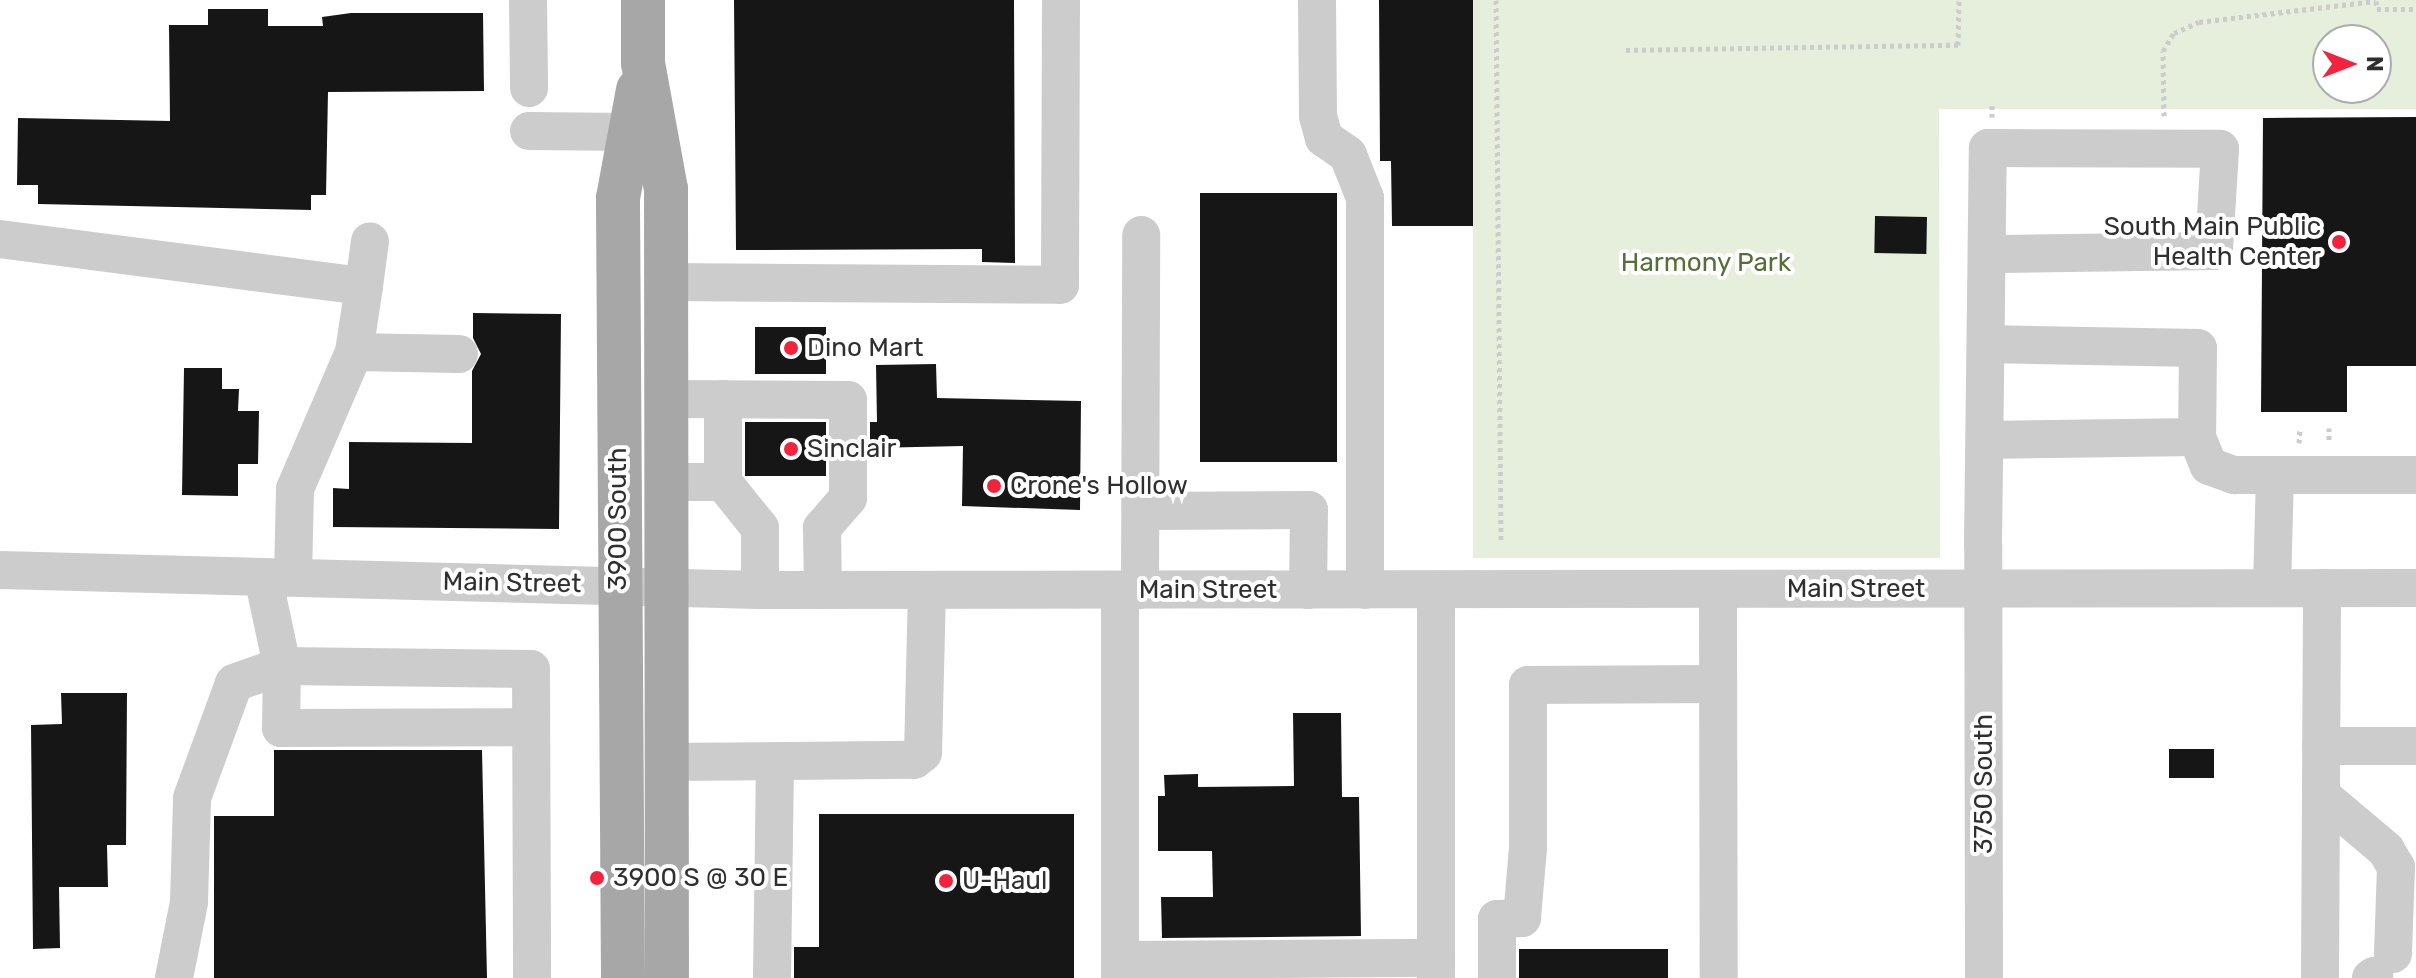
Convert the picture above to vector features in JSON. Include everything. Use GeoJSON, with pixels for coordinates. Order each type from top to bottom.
{"type":"FeatureCollection","features":[{"type":"Feature","properties":{"kind":"main road","name":"3900 South"},"geometry":{"type":"LineString","coordinates":[[643,0],[643,63],[666,189],[667,978]]}},
{"type":"Feature","properties":{"kind":"main road","name":"3900 South"},"geometry":{"type":"LineString","coordinates":[[623,978],[618,586],[618,198],[643,63]]}},
{"type":"Feature","properties":{"kind":"street"},"geometry":{"type":"LineString","coordinates":[[528,0],[529,88]]}},
{"type":"Feature","properties":{"kind":"street"},"geometry":{"type":"LineString","coordinates":[[667,282],[1060,285],[1061,0]]}},
{"type":"Feature","properties":{"kind":"street"},"geometry":{"type":"LineString","coordinates":[[1317,0],[1318,116],[1324,138],[1348,155],[1365,198],[1365,590]]}},
{"type":"Feature","properties":{"kind":"street"},"geometry":{"type":"LineString","coordinates":[[529,131],[630,132]]}},
{"type":"Feature","properties":{"kind":"street","name":"3750 South"},"geometry":{"type":"LineString","coordinates":[[1984,978],[1984,589],[1985,440],[1988,148],[2220,149],[2214,251],[1987,254]]}},
{"type":"Feature","properties":{"kind":"street"},"geometry":{"type":"LineString","coordinates":[[1141,235],[1141,511],[1130,590],[1120,969],[1436,968],[1436,590]]}},
{"type":"Feature","properties":{"kind":"street"},"geometry":{"type":"LineString","coordinates":[[0,239],[364,286]]}},
{"type":"Feature","properties":{"kind":"street"},"geometry":{"type":"LineString","coordinates":[[370,241],[354,352],[295,489],[278,577],[281,728],[531,727]]}},
{"type":"Feature","properties":{"kind":"street"},"geometry":{"type":"LineString","coordinates":[[1986,344],[2198,348],[2197,437],[2209,466],[2234,475],[2416,475]]}},
{"type":"Feature","properties":{"kind":"street"},"geometry":{"type":"LineString","coordinates":[[354,352],[459,354]]}},
{"type":"Feature","properties":{"kind":"street"},"geometry":{"type":"LineString","coordinates":[[668,399],[848,400],[848,498],[822,528],[823,590]]}},
{"type":"Feature","properties":{"kind":"street"},"geometry":{"type":"LineString","coordinates":[[723,399],[723,482],[760,528],[760,590]]}},
{"type":"Feature","properties":{"kind":"street"},"geometry":{"type":"LineString","coordinates":[[1985,440],[2197,437]]}},
{"type":"Feature","properties":{"kind":"street"},"geometry":{"type":"LineString","coordinates":[[2272,588],[2275,475]]}},
{"type":"Feature","properties":{"kind":"street"},"geometry":{"type":"LineString","coordinates":[[668,482],[723,482]]}},
{"type":"Feature","properties":{"kind":"street"},"geometry":{"type":"LineString","coordinates":[[1141,511],[1309,510],[1308,590]]}},
{"type":"Feature","properties":{"kind":"street"},"geometry":{"type":"LineString","coordinates":[[760,528],[822,528]]}},
{"type":"Feature","properties":{"kind":"street","name":"Main Street"},"geometry":{"type":"LineString","coordinates":[[0,570],[760,590],[2416,588]]}},
{"type":"Feature","properties":{"kind":"street"},"geometry":{"type":"LineString","coordinates":[[2320,978],[2322,588]]}},
{"type":"Feature","properties":{"kind":"street"},"geometry":{"type":"LineString","coordinates":[[1718,589],[1719,978]]}},
{"type":"Feature","properties":{"kind":"street"},"geometry":{"type":"LineString","coordinates":[[665,762],[914,760],[923,753],[927,590]]}},
{"type":"Feature","properties":{"kind":"street"},"geometry":{"type":"LineString","coordinates":[[174,978],[189,902],[192,798],[234,683],[282,666],[531,669],[532,978]]}},
{"type":"Feature","properties":{"kind":"street"},"geometry":{"type":"LineString","coordinates":[[1497,978],[1497,919],[1522,918],[1528,848],[1528,685],[1718,684]]}},
{"type":"Feature","properties":{"kind":"street"},"geometry":{"type":"LineString","coordinates":[[2321,746],[2416,746]]}},
{"type":"Feature","properties":{"kind":"street"},"geometry":{"type":"LineString","coordinates":[[772,978],[775,762]]}},
{"type":"Feature","properties":{"kind":"street"},"geometry":{"type":"LineString","coordinates":[[2321,795],[2386,850],[2396,867],[2379,969]]}},
{"type":"Feature","properties":{"kind":"path"},"geometry":{"type":"LineString","coordinates":[[1496,0],[1501,542]]}},
{"type":"Feature","properties":{"kind":"path"},"geometry":{"type":"LineString","coordinates":[[1626,50],[1958,45],[1959,0]]}},
{"type":"Feature","properties":{"kind":"path"},"geometry":{"type":"LineString","coordinates":[[2164,102],[2163,51],[2174,33],[2199,22],[2376,1],[2377,9],[2416,9]]}},
{"type":"Feature","properties":{"kind":"green space","name":"Harmony Park"},"geometry":{"type":"Polygon","coordinates":[[[1473,0],[2416,0],[2416,109],[1939,109],[1940,558],[1473,558],[1473,0]]]}},
{"type":"Feature","properties":{"kind":"building"},"geometry":{"type":"Polygon","coordinates":[[[734,0],[1014,0],[1015,263],[982,262],[982,249],[736,250],[734,0]]]}},
{"type":"Feature","properties":{"kind":"building"},"geometry":{"type":"Polygon","coordinates":[[[1379,0],[1473,0],[1473,226],[1392,226],[1391,161],[1380,161],[1379,0]]]}},
{"type":"Feature","properties":{"kind":"building"},"geometry":{"type":"Polygon","coordinates":[[[208,9],[268,9],[268,26],[323,26],[322,17],[351,13],[483,13],[484,91],[328,92],[326,195],[311,195],[311,210],[38,204],[38,185],[17,185],[18,118],[170,121],[169,25],[208,25],[208,9]]]}},
{"type":"Feature","properties":{"kind":"building","name":"South Main Public Health Center"},"geometry":{"type":"Polygon","coordinates":[[[2416,117],[2416,366],[2347,366],[2347,412],[2261,412],[2263,118],[2416,117]]]}},
{"type":"Feature","properties":{"kind":"building"},"geometry":{"type":"Polygon","coordinates":[[[1200,193],[1337,193],[1337,462],[1200,462],[1200,193]]]}},
{"type":"Feature","properties":{"kind":"building"},"geometry":{"type":"Polygon","coordinates":[[[1875,216],[1927,217],[1926,254],[1874,253],[1875,216]]]}},
{"type":"Feature","properties":{"kind":"building"},"geometry":{"type":"Polygon","coordinates":[[[473,313],[561,314],[559,529],[333,527],[333,488],[349,489],[349,442],[472,443],[472,371],[481,354],[473,338],[473,313]]]}},
{"type":"Feature","properties":{"kind":"building","name":"Dino Mart"},"geometry":{"type":"Polygon","coordinates":[[[755,327],[826,327],[826,374],[755,374],[755,327]]]}},
{"type":"Feature","properties":{"kind":"building"},"geometry":{"type":"Polygon","coordinates":[[[936,364],[937,398],[1081,401],[1080,510],[962,506],[963,446],[870,448],[870,422],[877,422],[876,365],[936,364]]]}},
{"type":"Feature","properties":{"kind":"building"},"geometry":{"type":"Polygon","coordinates":[[[184,368],[222,368],[222,389],[239,389],[238,411],[259,411],[258,464],[238,464],[238,496],[182,495],[184,368]]]}},
{"type":"Feature","properties":{"kind":"building","name":"Sinclair"},"geometry":{"type":"Polygon","coordinates":[[[745,422],[826,422],[826,476],[745,476],[745,422]]]}},
{"type":"Feature","properties":{"kind":"building"},"geometry":{"type":"Polygon","coordinates":[[[61,693],[127,693],[126,845],[107,845],[108,887],[59,887],[60,948],[33,949],[31,725],[62,724],[61,693]]]}},
{"type":"Feature","properties":{"kind":"building"},"geometry":{"type":"Polygon","coordinates":[[[1293,713],[1341,713],[1342,797],[1359,797],[1361,936],[1162,938],[1161,897],[1213,897],[1212,851],[1158,851],[1158,796],[1165,796],[1164,775],[1198,774],[1198,787],[1294,786],[1293,713]]]}},
{"type":"Feature","properties":{"kind":"building"},"geometry":{"type":"Polygon","coordinates":[[[2169,749],[2214,749],[2214,778],[2169,778],[2169,749]]]}},
{"type":"Feature","properties":{"kind":"building"},"geometry":{"type":"Polygon","coordinates":[[[274,750],[482,750],[487,978],[214,978],[214,816],[274,816],[274,750]]]}},
{"type":"Feature","properties":{"kind":"building","name":"U-Haul"},"geometry":{"type":"Polygon","coordinates":[[[819,814],[1074,814],[1074,978],[794,978],[794,947],[819,947],[819,814]]]}},
{"type":"Feature","properties":{"kind":"building"},"geometry":{"type":"Polygon","coordinates":[[[1519,949],[1668,949],[1668,978],[1519,978],[1519,949]]]}},
{"type":"Feature","properties":{"kind":"place","name":"South Main Public Health Center"},"geometry":{"type":"Point","coordinates":[2339,242]}},
{"type":"Feature","properties":{"kind":"place","name":"Dino Mart"},"geometry":{"type":"Point","coordinates":[791,348]}},
{"type":"Feature","properties":{"kind":"place","name":"Sinclair"},"geometry":{"type":"Point","coordinates":[791,449]}},
{"type":"Feature","properties":{"kind":"place","name":"Crone's Hollow"},"geometry":{"type":"Point","coordinates":[994,486]}},
{"type":"Feature","properties":{"kind":"place","name":"3900 S @ 30 E"},"geometry":{"type":"Point","coordinates":[597,878]}},
{"type":"Feature","properties":{"kind":"place","name":"U-Haul"},"geometry":{"type":"Point","coordinates":[946,881]}}]}
